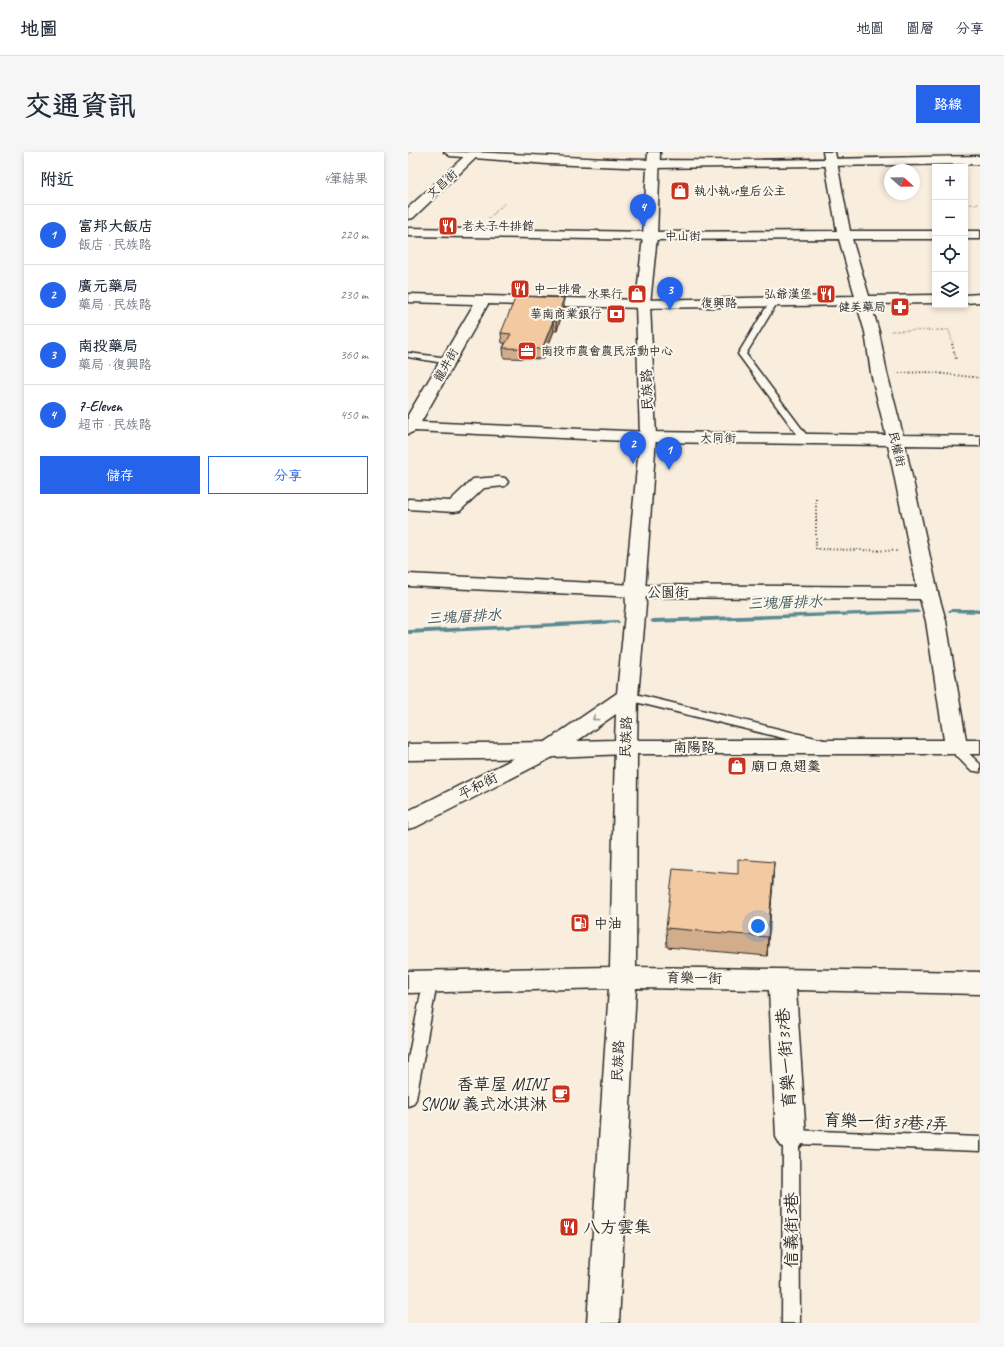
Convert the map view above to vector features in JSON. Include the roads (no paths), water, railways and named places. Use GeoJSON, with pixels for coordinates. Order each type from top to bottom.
{"type":"FeatureCollection","features":[{"type":"Feature","properties":{"kind":"street"},"geometry":{"type":"LineString","coordinates":[[450,152],[547,160],[653,158],[980,160]]}},
{"type":"Feature","properties":{"kind":"street","name":"文昌街"},"geometry":{"type":"LineString","coordinates":[[408,215],[475,154]]}},
{"type":"Feature","properties":{"kind":"street","name":"民族路"},"geometry":{"type":"LineString","coordinates":[[603,1323],[623,977],[628,696],[634,634],[636,604],[635,592],[648,437],[644,304],[650,236],[653,158]]}},
{"type":"Feature","properties":{"kind":"street","name":"民權街"},"geometry":{"type":"LineString","coordinates":[[830,158],[844,235],[872,332],[879,373],[896,441],[928,593],[936,621],[956,748]]}},
{"type":"Feature","properties":{"kind":"street","name":"中山街"},"geometry":{"type":"LineString","coordinates":[[408,232],[650,236],[932,235]]}},
{"type":"Feature","properties":{"kind":"street"},"geometry":{"type":"LineString","coordinates":[[968,235],[980,235]]}},
{"type":"Feature","properties":{"kind":"street","name":"復興路"},"geometry":{"type":"LineString","coordinates":[[408,298],[644,304],[932,300]]}},
{"type":"Feature","properties":{"kind":"street"},"geometry":{"type":"LineString","coordinates":[[968,299],[980,298]]}},
{"type":"Feature","properties":{"kind":"street","name":"龍井街"},"geometry":{"type":"LineString","coordinates":[[409,427],[484,301]]}},
{"type":"Feature","properties":{"kind":"street","name":"大同街"},"geometry":{"type":"LineString","coordinates":[[409,427],[648,437],[980,441]]}},
{"type":"Feature","properties":{"kind":"street"},"geometry":{"type":"LineString","coordinates":[[408,504],[454,507],[479,483],[499,482]]}},
{"type":"Feature","properties":{"kind":"street","name":"公園街"},"geometry":{"type":"LineString","coordinates":[[408,580],[635,592],[928,593]]}},
{"type":"Feature","properties":{"kind":"street","name":"平和街"},"geometry":{"type":"LineString","coordinates":[[408,821],[549,750],[628,696]]}},
{"type":"Feature","properties":{"kind":"street","name":"南陽路"},"geometry":{"type":"LineString","coordinates":[[408,752],[549,750],[626,747],[980,747]]}},
{"type":"Feature","properties":{"kind":"street","name":"育樂一街"},"geometry":{"type":"LineString","coordinates":[[419,982],[623,977],[980,983]]}},
{"type":"Feature","properties":{"kind":"street","name":"育樂一街37巷"},"geometry":{"type":"LineString","coordinates":[[782,980],[791,1137]]}},
{"type":"Feature","properties":{"kind":"lane"},"geometry":{"type":"LineString","coordinates":[[773,303],[742,354],[806,439]]}},
{"type":"Feature","properties":{"kind":"lane"},"geometry":{"type":"LineString","coordinates":[[408,355],[449,361]]}},
{"type":"Feature","properties":{"kind":"lane"},"geometry":{"type":"LineString","coordinates":[[628,696],[841,748]]}},
{"type":"Feature","properties":{"kind":"lane"},"geometry":{"type":"LineString","coordinates":[[956,748],[974,767],[980,768]]}},
{"type":"Feature","properties":{"kind":"lane"},"geometry":{"type":"LineString","coordinates":[[408,1099],[419,982]]}},
{"type":"Feature","properties":{"kind":"lane","name":"育樂一街37巷7弄"},"geometry":{"type":"LineString","coordinates":[[791,1137],[980,1144]]}},
{"type":"Feature","properties":{"kind":"lane","name":"信義街3巷"},"geometry":{"type":"LineString","coordinates":[[791,1137],[791,1323]]}},
{"type":"Feature","properties":{"kind":"waterway","name":"三塊厝排水"},"geometry":{"type":"LineString","coordinates":[[951,611],[980,611]]}},
{"type":"Feature","properties":{"kind":"waterway","name":"三塊厝排水"},"geometry":{"type":"LineString","coordinates":[[653,621],[917,612]]}},
{"type":"Feature","properties":{"kind":"waterway","name":"三塊厝排水"},"geometry":{"type":"LineString","coordinates":[[408,632],[617,622]]}},
{"type":"Feature","properties":{"kind":"place","name":"執小執vs皇后公主"},"geometry":{"type":"Point","coordinates":[680,191]}},
{"type":"Feature","properties":{"kind":"place","name":"老夫子牛排館"},"geometry":{"type":"Point","coordinates":[448,226]}},
{"type":"Feature","properties":{"kind":"place","name":"7-Eleven"},"geometry":{"type":"Point","coordinates":[643,227]}},
{"type":"Feature","properties":{"kind":"place","name":"中一排骨"},"geometry":{"type":"Point","coordinates":[520,289]}},
{"type":"Feature","properties":{"kind":"place","name":"水果行"},"geometry":{"type":"Point","coordinates":[637,294]}},
{"type":"Feature","properties":{"kind":"place","name":"弘爺漢堡"},"geometry":{"type":"Point","coordinates":[826,294]}},
{"type":"Feature","properties":{"kind":"place","name":"健美藥局"},"geometry":{"type":"Point","coordinates":[900,307]}},
{"type":"Feature","properties":{"kind":"place","name":"南投藥局"},"geometry":{"type":"Point","coordinates":[670,310]}},
{"type":"Feature","properties":{"kind":"place","name":"華南商業銀行"},"geometry":{"type":"Point","coordinates":[616,314]}},
{"type":"Feature","properties":{"kind":"place","name":"南投市農會農民活動中心"},"geometry":{"type":"Point","coordinates":[527,351]}},
{"type":"Feature","properties":{"kind":"place","name":"廣元藥局"},"geometry":{"type":"Point","coordinates":[633,464]}},
{"type":"Feature","properties":{"kind":"place","name":"富邦大飯店"},"geometry":{"type":"Point","coordinates":[669,470]}},
{"type":"Feature","properties":{"kind":"place","name":"廟口魚翅羹"},"geometry":{"type":"Point","coordinates":[737,766]}},
{"type":"Feature","properties":{"kind":"place","name":"中油"},"geometry":{"type":"Point","coordinates":[580,923]}},
{"type":"Feature","properties":{"kind":"place","name":"香草屋 MINI SNOW 義式冰淇淋"},"geometry":{"type":"Point","coordinates":[561,1094]}},
{"type":"Feature","properties":{"kind":"place","name":"八方雲集"},"geometry":{"type":"Point","coordinates":[569,1227]}}]}
